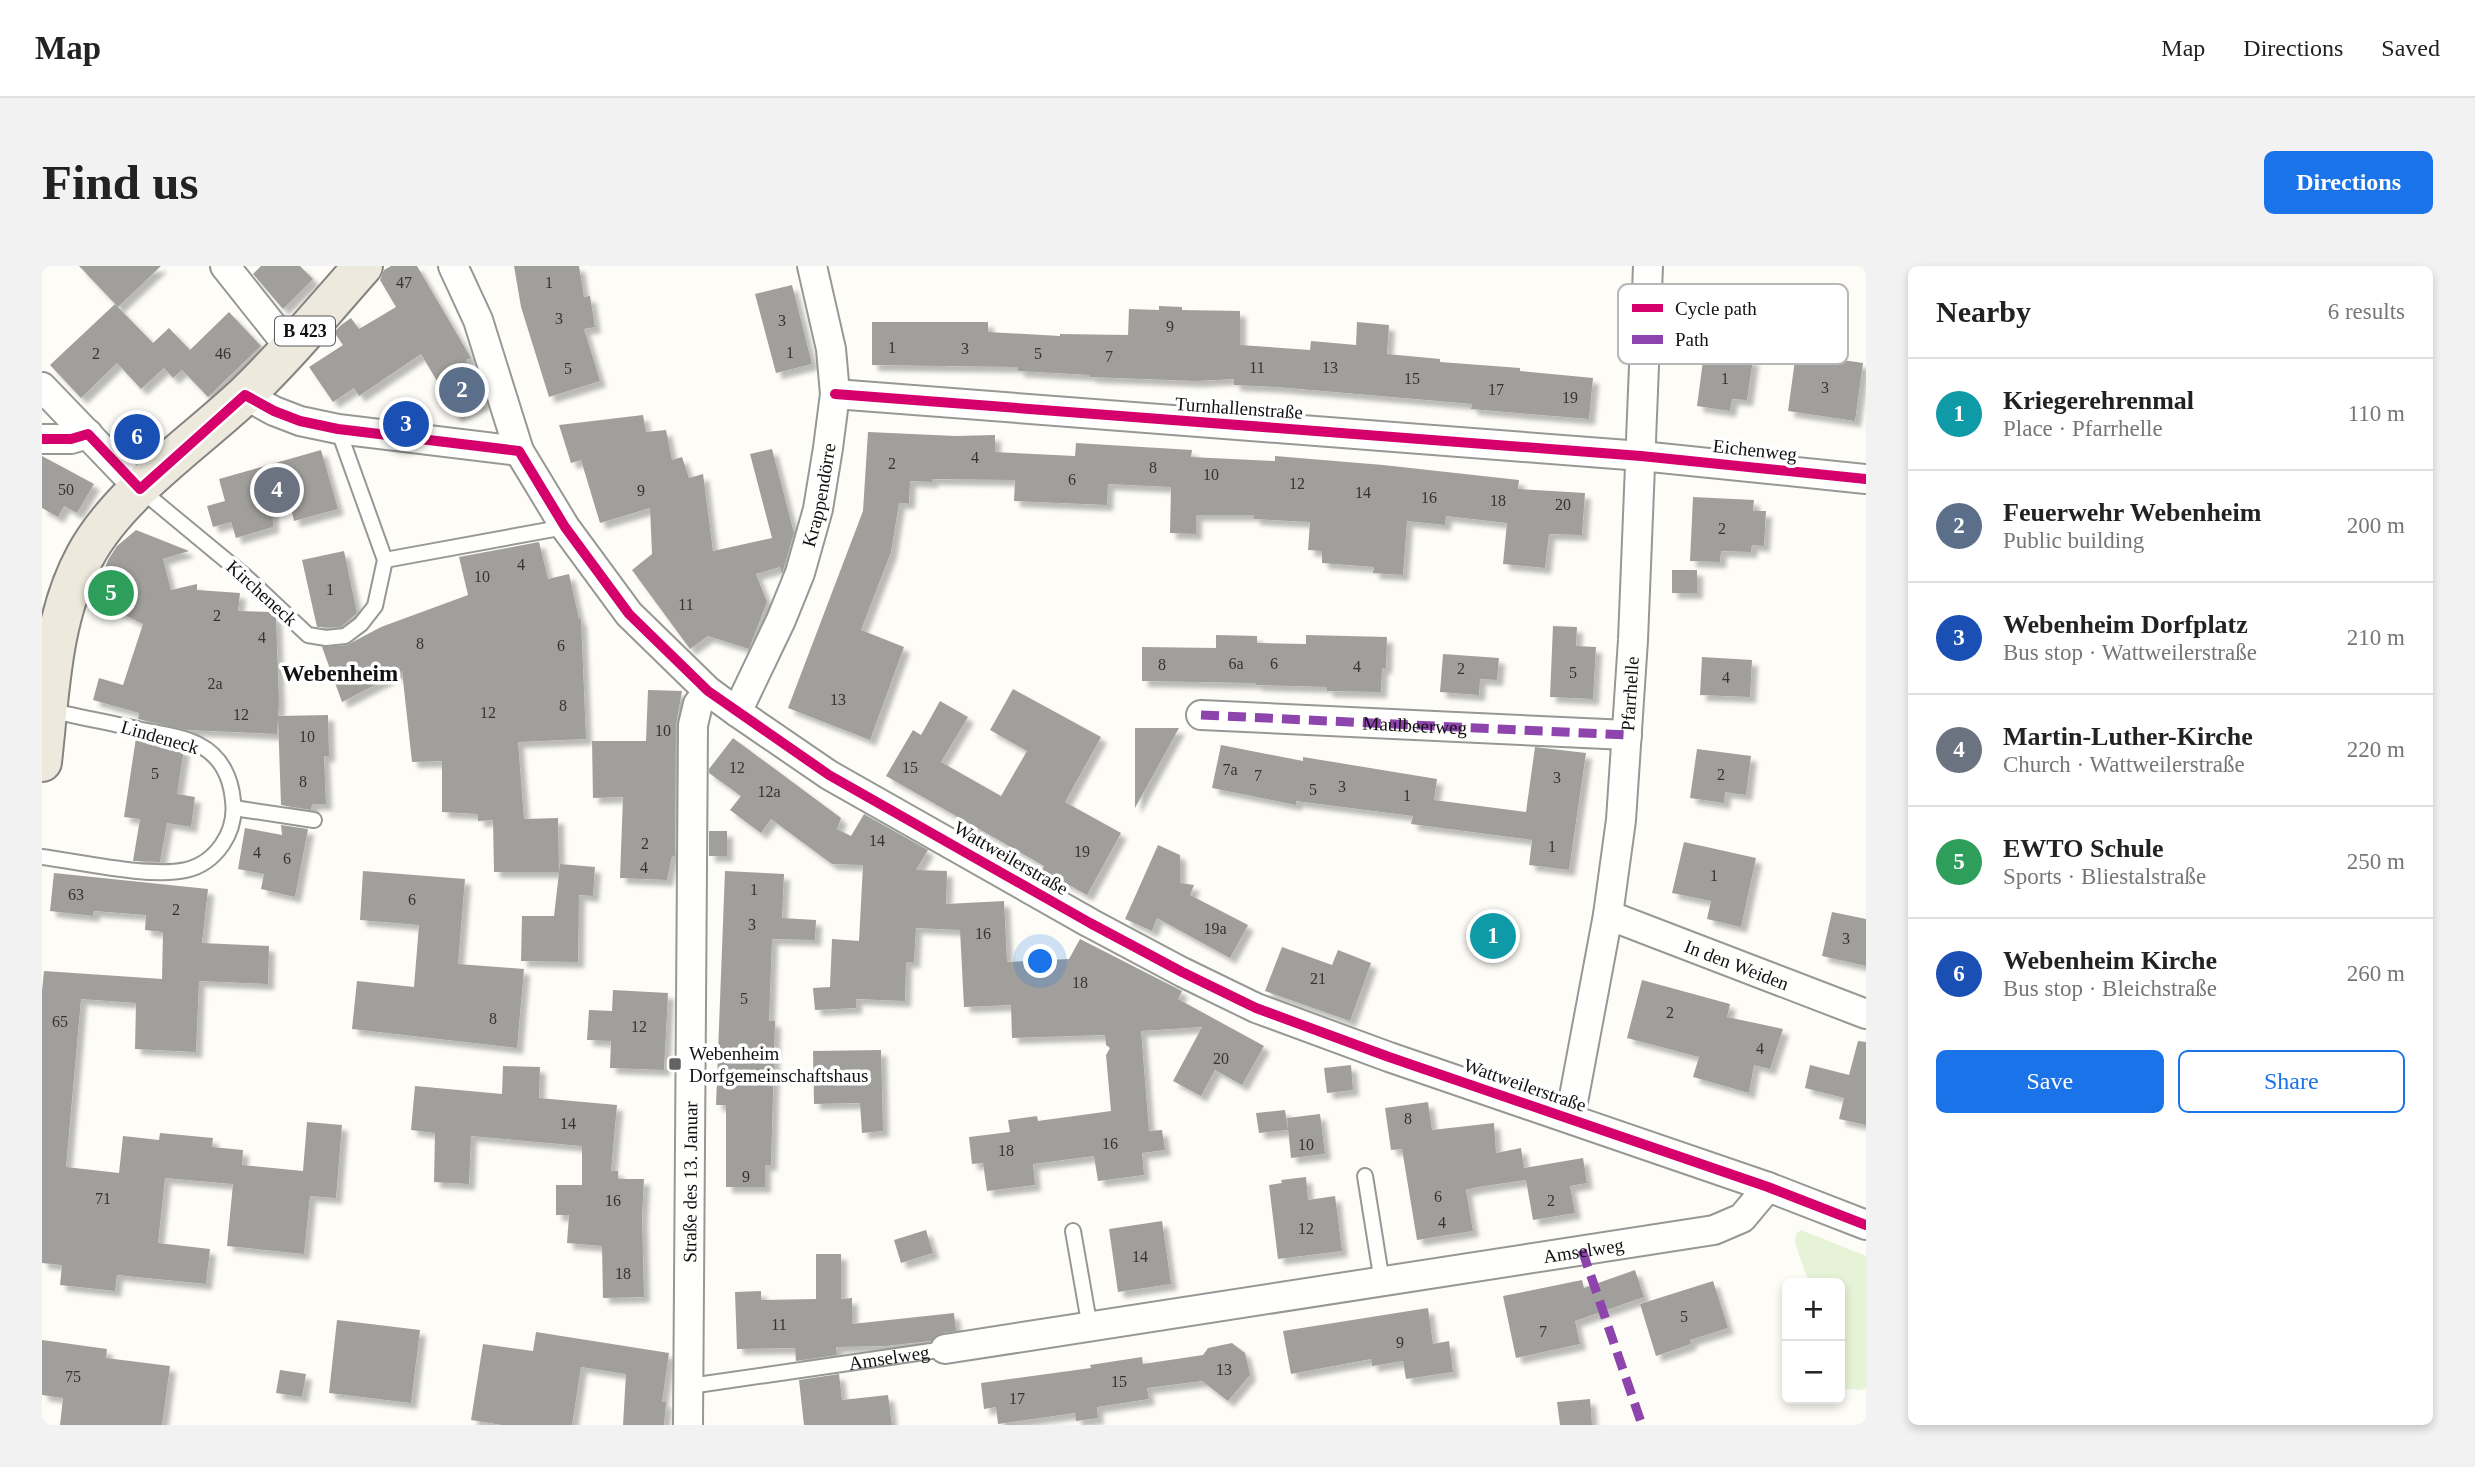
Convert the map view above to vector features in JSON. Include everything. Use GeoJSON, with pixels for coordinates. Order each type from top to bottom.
{"type":"FeatureCollection","features":[{"type":"Feature","properties":{"kind":"main road","name":"B 423"},"geometry":{"type":"LineString","coordinates":[[42,762],[53,658],[60,620],[85,556],[108,522],[140,489],[245,395],[363,266]]}},
{"type":"Feature","properties":{"kind":"street"},"geometry":{"type":"LineString","coordinates":[[225,266],[290,348]]}},
{"type":"Feature","properties":{"kind":"street","name":"Wattweilerstraße"},"geometry":{"type":"LineString","coordinates":[[453,266],[478,320],[519,451],[565,527],[629,614],[708,691],[829,775],[1090,923],[1255,1008],[1389,1058],[1769,1187],[1866,1225]]}},
{"type":"Feature","properties":{"kind":"street","name":"Krappendörre"},"geometry":{"type":"LineString","coordinates":[[737,712],[800,573],[818,509],[835,394],[831,349],[812,266]]}},
{"type":"Feature","properties":{"kind":"street","name":"Pfarrhelle"},"geometry":{"type":"LineString","coordinates":[[1647,284],[1648,266]]}},
{"type":"Feature","properties":{"kind":"street","name":"Pfarrhelle"},"geometry":{"type":"LineString","coordinates":[[1570,1118],[1608,915],[1621,820],[1644,364]]}},
{"type":"Feature","properties":{"kind":"street"},"geometry":{"type":"LineString","coordinates":[[42,387],[140,489]]}},
{"type":"Feature","properties":{"kind":"street","name":"Turnhallenstraße"},"geometry":{"type":"LineString","coordinates":[[835,394],[1641,456]]}},
{"type":"Feature","properties":{"kind":"street"},"geometry":{"type":"LineString","coordinates":[[245,395],[300,421],[338,429],[519,451]]}},
{"type":"Feature","properties":{"kind":"street"},"geometry":{"type":"LineString","coordinates":[[42,439],[71,439],[88,435]]}},
{"type":"Feature","properties":{"kind":"street","name":"Eichenweg"},"geometry":{"type":"LineString","coordinates":[[1641,456],[1866,479]]}},
{"type":"Feature","properties":{"kind":"street","name":"Straße des 13. Januar"},"geometry":{"type":"LineString","coordinates":[[688,1425],[693,725],[698,704],[708,691]]}},
{"type":"Feature","properties":{"kind":"street","name":"Maulbeerweg"},"geometry":{"type":"LineString","coordinates":[[1201,715],[1627,735]]}},
{"type":"Feature","properties":{"kind":"street","name":"In den Weiden"},"geometry":{"type":"LineString","coordinates":[[1608,915],[1866,1014]]}},
{"type":"Feature","properties":{"kind":"street","name":"Amselweg"},"geometry":{"type":"LineString","coordinates":[[945,1349],[1714,1230],[1742,1218],[1769,1187]]}},
{"type":"Feature","properties":{"kind":"lane","name":"Kircheneck"},"geometry":{"type":"LineString","coordinates":[[140,489],[244,576],[308,635],[326,638],[345,636],[361,624],[375,606],[385,560],[338,429]]}},
{"type":"Feature","properties":{"kind":"lane"},"geometry":{"type":"LineString","coordinates":[[385,560],[565,527]]}},
{"type":"Feature","properties":{"kind":"lane","name":"Lindeneck"},"geometry":{"type":"LineString","coordinates":[[42,857],[151,872],[186,870],[209,859],[225,841],[234,808],[229,778],[218,757],[198,744],[48,710]]}},
{"type":"Feature","properties":{"kind":"lane"},"geometry":{"type":"LineString","coordinates":[[234,808],[314,820]]}},
{"type":"Feature","properties":{"kind":"lane"},"geometry":{"type":"LineString","coordinates":[[1366,1176],[1382,1282]]}},
{"type":"Feature","properties":{"kind":"lane"},"geometry":{"type":"LineString","coordinates":[[1073,1231],[1090,1328]]}},
{"type":"Feature","properties":{"kind":"lane","name":"Amselweg"},"geometry":{"type":"LineString","coordinates":[[690,1386],[945,1349]]}},
{"type":"Feature","properties":{"kind":"green space"},"geometry":{"type":"Polygon","coordinates":[[[1801,1230],[1866,1256],[1866,1388],[1845,1389],[1845,1278],[1807,1278],[1795,1243],[1796,1234],[1801,1230]]]}},
{"type":"Feature","properties":{"kind":"building"},"geometry":{"type":"Polygon","coordinates":[[[79,266],[161,266],[118,307],[79,266]]]}},
{"type":"Feature","properties":{"kind":"building"},"geometry":{"type":"Polygon","coordinates":[[[261,266],[300,266],[313,279],[283,309],[253,274],[261,266]]]}},
{"type":"Feature","properties":{"kind":"building"},"geometry":{"type":"Polygon","coordinates":[[[391,266],[417,266],[471,358],[466,360],[485,403],[455,416],[421,354],[359,396],[354,388],[333,402],[309,367],[343,345],[334,332],[351,318],[359,329],[396,307],[380,280],[384,270],[391,266]]]}},
{"type":"Feature","properties":{"kind":"building"},"geometry":{"type":"Polygon","coordinates":[[[514,266],[579,266],[584,297],[590,296],[595,327],[584,329],[600,381],[549,397],[521,307],[514,266]]]}},
{"type":"Feature","properties":{"kind":"building"},"geometry":{"type":"Polygon","coordinates":[[[792,285],[812,364],[776,373],[755,294],[792,285]]]}},
{"type":"Feature","properties":{"kind":"building"},"geometry":{"type":"Polygon","coordinates":[[[115,304],[153,343],[169,328],[190,350],[229,312],[261,346],[208,397],[182,370],[173,378],[164,368],[141,389],[117,363],[81,398],[50,365],[115,304]]]}},
{"type":"Feature","properties":{"kind":"building"},"geometry":{"type":"Polygon","coordinates":[[[1159,306],[1182,307],[1182,310],[1240,311],[1240,345],[1310,350],[1311,341],[1356,345],[1357,322],[1389,325],[1387,354],[1593,378],[1589,419],[1471,409],[1472,404],[1234,385],[1234,379],[1196,381],[1090,377],[1018,371],[1018,367],[872,365],[872,322],[988,322],[988,332],[1060,336],[1128,335],[1129,309],[1159,310],[1159,306]]]}},
{"type":"Feature","properties":{"kind":"building"},"geometry":{"type":"Polygon","coordinates":[[[1848,361],[1863,363],[1855,421],[1788,411],[1794,364],[1848,364],[1848,361]]]}},
{"type":"Feature","properties":{"kind":"building"},"geometry":{"type":"Polygon","coordinates":[[[1703,364],[1752,364],[1747,400],[1732,399],[1730,411],[1697,406],[1703,364]]]}},
{"type":"Feature","properties":{"kind":"building"},"geometry":{"type":"Polygon","coordinates":[[[643,415],[646,432],[666,430],[672,460],[682,457],[689,478],[703,474],[713,551],[772,538],[750,454],[772,449],[794,533],[782,574],[780,567],[756,574],[767,602],[749,649],[708,636],[690,649],[632,570],[652,554],[650,508],[600,523],[581,460],[571,463],[559,425],[643,415]]]}},
{"type":"Feature","properties":{"kind":"building"},"geometry":{"type":"Polygon","coordinates":[[[868,432],[995,435],[995,452],[1075,456],[1076,443],[1192,450],[1191,457],[1275,461],[1275,456],[1519,480],[1518,489],[1585,493],[1582,535],[1549,534],[1545,568],[1503,564],[1507,523],[1446,516],[1445,525],[1407,521],[1403,575],[1373,573],[1374,567],[1322,563],[1322,551],[1308,550],[1310,522],[1254,519],[1254,515],[1196,515],[1196,534],[1170,533],[1171,487],[1108,484],[1107,505],[1014,501],[1015,480],[910,481],[909,503],[899,503],[891,552],[861,630],[904,647],[870,740],[788,708],[863,511],[868,432]]]}},
{"type":"Feature","properties":{"kind":"building"},"geometry":{"type":"Polygon","coordinates":[[[321,450],[338,509],[294,521],[286,486],[272,487],[273,527],[236,538],[231,522],[213,527],[207,506],[225,501],[219,479],[321,450]]]}},
{"type":"Feature","properties":{"kind":"building"},"geometry":{"type":"Polygon","coordinates":[[[42,456],[94,484],[77,513],[64,506],[58,517],[42,508],[42,456]]]}},
{"type":"Feature","properties":{"kind":"building"},"geometry":{"type":"Polygon","coordinates":[[[1693,497],[1754,500],[1753,511],[1766,511],[1764,546],[1752,545],[1751,552],[1721,551],[1720,562],[1690,561],[1693,497]]]}},
{"type":"Feature","properties":{"kind":"building"},"geometry":{"type":"Polygon","coordinates":[[[136,530],[189,551],[163,559],[171,590],[197,584],[197,590],[240,593],[238,611],[269,612],[276,618],[279,702],[277,734],[187,730],[138,719],[139,713],[93,700],[99,678],[123,685],[143,624],[92,599],[108,560],[117,546],[136,530]]]}},
{"type":"Feature","properties":{"kind":"building"},"geometry":{"type":"Polygon","coordinates":[[[539,542],[548,579],[569,574],[581,619],[586,739],[518,742],[524,819],[558,818],[559,872],[494,872],[493,820],[478,821],[478,814],[442,812],[442,761],[412,762],[402,671],[342,702],[322,647],[347,645],[381,627],[468,595],[459,557],[539,542]]]}},
{"type":"Feature","properties":{"kind":"building"},"geometry":{"type":"Polygon","coordinates":[[[344,551],[357,613],[341,627],[317,627],[302,560],[344,551]]]}},
{"type":"Feature","properties":{"kind":"building"},"geometry":{"type":"Polygon","coordinates":[[[1672,570],[1697,570],[1697,593],[1672,593],[1672,570]]]}},
{"type":"Feature","properties":{"kind":"building"},"geometry":{"type":"Polygon","coordinates":[[[1553,626],[1577,627],[1576,646],[1596,647],[1593,699],[1550,697],[1553,626]]]}},
{"type":"Feature","properties":{"kind":"building"},"geometry":{"type":"Polygon","coordinates":[[[1216,635],[1257,636],[1257,643],[1306,644],[1306,635],[1387,637],[1386,668],[1382,668],[1381,692],[1327,691],[1327,687],[1256,683],[1142,681],[1142,647],[1216,648],[1216,635]]]}},
{"type":"Feature","properties":{"kind":"building"},"geometry":{"type":"Polygon","coordinates":[[[1443,654],[1499,658],[1497,680],[1480,679],[1479,695],[1440,692],[1443,654]]]}},
{"type":"Feature","properties":{"kind":"building"},"geometry":{"type":"Polygon","coordinates":[[[1702,657],[1752,660],[1750,697],[1700,695],[1702,657]]]}},
{"type":"Feature","properties":{"kind":"building"},"geometry":{"type":"Polygon","coordinates":[[[1013,689],[1101,737],[1065,802],[1121,833],[1087,895],[1042,870],[1044,866],[886,776],[913,730],[921,735],[940,701],[968,717],[941,762],[1001,796],[1027,751],[990,730],[1013,689]]]}},
{"type":"Feature","properties":{"kind":"building"},"geometry":{"type":"Polygon","coordinates":[[[648,690],[682,691],[676,725],[675,856],[672,856],[667,880],[620,878],[623,797],[593,798],[592,741],[646,741],[648,690]]]}},
{"type":"Feature","properties":{"kind":"building"},"geometry":{"type":"Polygon","coordinates":[[[328,715],[329,756],[324,756],[326,804],[312,804],[311,810],[281,805],[278,716],[328,715]]]}},
{"type":"Feature","properties":{"kind":"building"},"geometry":{"type":"Polygon","coordinates":[[[1135,728],[1179,728],[1135,808],[1135,728]]]}},
{"type":"Feature","properties":{"kind":"building"},"geometry":{"type":"Polygon","coordinates":[[[136,738],[184,749],[177,794],[195,797],[191,827],[167,823],[160,862],[133,861],[140,819],[124,817],[136,738]]]}},
{"type":"Feature","properties":{"kind":"building"},"geometry":{"type":"Polygon","coordinates":[[[733,738],[841,818],[837,829],[851,836],[864,814],[928,850],[916,870],[947,871],[946,904],[1004,901],[1007,962],[1069,959],[1080,939],[1182,991],[1178,999],[1264,1046],[1242,1085],[1215,1070],[1201,1096],[1173,1081],[1202,1027],[1141,1031],[1149,1131],[1162,1130],[1165,1150],[1142,1153],[1144,1175],[1098,1181],[1094,1156],[1033,1164],[1035,1185],[987,1191],[983,1163],[972,1164],[969,1137],[1010,1132],[1008,1120],[1037,1116],[1038,1121],[1111,1111],[1106,1055],[1110,1048],[1106,1045],[1105,1035],[1012,1038],[1011,1005],[964,1007],[960,930],[916,928],[914,962],[906,962],[905,1001],[856,999],[856,1008],[815,1010],[813,988],[830,987],[832,939],[859,941],[863,865],[832,864],[771,819],[761,833],[730,810],[741,796],[709,773],[709,769],[733,738]]]}},
{"type":"Feature","properties":{"kind":"building"},"geometry":{"type":"Polygon","coordinates":[[[1221,745],[1303,761],[1303,757],[1437,779],[1434,800],[1526,812],[1535,747],[1586,753],[1569,870],[1529,865],[1532,840],[1411,824],[1413,816],[1296,801],[1296,805],[1212,788],[1221,745]]]}},
{"type":"Feature","properties":{"kind":"building"},"geometry":{"type":"Polygon","coordinates":[[[1697,749],[1751,756],[1746,795],[1725,792],[1724,803],[1690,798],[1697,749]]]}},
{"type":"Feature","properties":{"kind":"building"},"geometry":{"type":"Polygon","coordinates":[[[281,825],[308,829],[295,897],[261,889],[264,874],[238,869],[245,828],[282,835],[281,825]]]}},
{"type":"Feature","properties":{"kind":"building"},"geometry":{"type":"Polygon","coordinates":[[[709,831],[727,831],[727,856],[709,856],[709,831]]]}},
{"type":"Feature","properties":{"kind":"building"},"geometry":{"type":"Polygon","coordinates":[[[1684,842],[1756,858],[1741,927],[1707,919],[1711,901],[1672,893],[1684,842]]]}},
{"type":"Feature","properties":{"kind":"building"},"geometry":{"type":"Polygon","coordinates":[[[1158,845],[1180,855],[1180,883],[1194,885],[1190,895],[1248,925],[1230,958],[1157,918],[1152,931],[1125,919],[1158,845]]]}},
{"type":"Feature","properties":{"kind":"building"},"geometry":{"type":"Polygon","coordinates":[[[560,864],[595,867],[593,896],[579,895],[578,962],[521,961],[522,916],[554,916],[560,864]]]}},
{"type":"Feature","properties":{"kind":"building"},"geometry":{"type":"Polygon","coordinates":[[[363,871],[465,879],[458,964],[524,969],[517,1048],[352,1029],[357,981],[414,987],[419,925],[360,920],[363,871]]]}},
{"type":"Feature","properties":{"kind":"building"},"geometry":{"type":"Polygon","coordinates":[[[725,871],[784,874],[782,918],[816,920],[815,940],[772,939],[769,1021],[775,1021],[771,1165],[765,1165],[765,1187],[726,1187],[726,1105],[716,1105],[725,871]]]}},
{"type":"Feature","properties":{"kind":"building"},"geometry":{"type":"Polygon","coordinates":[[[54,873],[208,889],[202,943],[269,946],[268,984],[199,981],[196,1052],[135,1049],[136,1003],[81,999],[66,1167],[119,1173],[123,1136],[159,1140],[160,1133],[213,1138],[212,1147],[243,1150],[242,1165],[303,1171],[307,1122],[342,1125],[336,1198],[310,1196],[304,1254],[227,1246],[233,1184],[165,1178],[158,1243],[210,1249],[206,1284],[117,1275],[115,1291],[60,1285],[62,1265],[42,1263],[44,971],[162,979],[163,932],[145,930],[146,915],[94,911],[93,916],[50,911],[54,873]]]}},
{"type":"Feature","properties":{"kind":"building"},"geometry":{"type":"Polygon","coordinates":[[[1832,912],[1866,919],[1866,966],[1822,956],[1832,912]]]}},
{"type":"Feature","properties":{"kind":"building"},"geometry":{"type":"Polygon","coordinates":[[[1282,947],[1332,965],[1338,950],[1371,963],[1350,1021],[1265,991],[1282,947]]]}},
{"type":"Feature","properties":{"kind":"building"},"geometry":{"type":"Polygon","coordinates":[[[1642,980],[1730,1004],[1727,1017],[1783,1029],[1770,1069],[1754,1065],[1749,1093],[1693,1077],[1699,1057],[1627,1038],[1642,980]]]}},
{"type":"Feature","properties":{"kind":"building"},"geometry":{"type":"Polygon","coordinates":[[[613,990],[668,993],[664,1070],[610,1068],[611,1041],[587,1040],[589,1010],[612,1011],[613,990]]]}},
{"type":"Feature","properties":{"kind":"building"},"geometry":{"type":"Polygon","coordinates":[[[1858,1041],[1866,1042],[1866,1125],[1839,1119],[1844,1098],[1805,1088],[1810,1065],[1849,1075],[1858,1041]]]}},
{"type":"Feature","properties":{"kind":"building"},"geometry":{"type":"Polygon","coordinates":[[[881,1050],[883,1131],[862,1133],[860,1103],[814,1104],[813,1051],[881,1050]]]}},
{"type":"Feature","properties":{"kind":"building"},"geometry":{"type":"Polygon","coordinates":[[[1351,1065],[1353,1090],[1327,1093],[1324,1068],[1351,1065]]]}},
{"type":"Feature","properties":{"kind":"building"},"geometry":{"type":"Polygon","coordinates":[[[503,1066],[540,1067],[539,1098],[617,1105],[611,1171],[618,1171],[618,1179],[644,1179],[644,1297],[603,1298],[602,1246],[567,1243],[569,1215],[556,1215],[556,1185],[582,1185],[582,1146],[471,1136],[469,1184],[434,1182],[435,1133],[411,1130],[415,1086],[502,1094],[503,1066]]]}},
{"type":"Feature","properties":{"kind":"building"},"geometry":{"type":"Polygon","coordinates":[[[1428,1102],[1432,1130],[1494,1123],[1496,1153],[1521,1148],[1524,1168],[1583,1158],[1587,1183],[1570,1186],[1575,1213],[1533,1220],[1526,1180],[1478,1187],[1466,1190],[1473,1231],[1417,1240],[1402,1149],[1391,1150],[1385,1108],[1428,1102]]]}},
{"type":"Feature","properties":{"kind":"building"},"geometry":{"type":"Polygon","coordinates":[[[1285,1110],[1288,1130],[1259,1133],[1256,1113],[1285,1110]]]}},
{"type":"Feature","properties":{"kind":"building"},"geometry":{"type":"Polygon","coordinates":[[[1320,1114],[1325,1154],[1291,1158],[1287,1118],[1320,1114]]]}},
{"type":"Feature","properties":{"kind":"building"},"geometry":{"type":"Polygon","coordinates":[[[1306,1177],[1308,1200],[1335,1196],[1342,1251],[1278,1259],[1269,1185],[1282,1183],[1281,1180],[1306,1177]]]}},
{"type":"Feature","properties":{"kind":"building"},"geometry":{"type":"Polygon","coordinates":[[[1162,1221],[1171,1284],[1118,1292],[1109,1229],[1162,1221]]]}},
{"type":"Feature","properties":{"kind":"building"},"geometry":{"type":"Polygon","coordinates":[[[926,1230],[933,1253],[901,1263],[894,1240],[926,1230]]]}},
{"type":"Feature","properties":{"kind":"building"},"geometry":{"type":"Polygon","coordinates":[[[816,1254],[841,1254],[841,1299],[852,1298],[852,1324],[954,1313],[956,1331],[942,1333],[931,1341],[836,1347],[837,1355],[796,1361],[795,1348],[737,1349],[735,1292],[761,1291],[761,1300],[816,1299],[816,1254]]]}},
{"type":"Feature","properties":{"kind":"building"},"geometry":{"type":"Polygon","coordinates":[[[1635,1270],[1644,1297],[1575,1321],[1580,1344],[1516,1358],[1503,1296],[1582,1280],[1584,1288],[1635,1270]]]}},
{"type":"Feature","properties":{"kind":"building"},"geometry":{"type":"Polygon","coordinates":[[[1713,1281],[1728,1328],[1690,1340],[1691,1344],[1656,1356],[1640,1304],[1713,1281]]]}},
{"type":"Feature","properties":{"kind":"building"},"geometry":{"type":"Polygon","coordinates":[[[1428,1308],[1433,1344],[1449,1341],[1453,1372],[1406,1379],[1403,1361],[1372,1366],[1371,1359],[1291,1374],[1283,1331],[1428,1308]]]}},
{"type":"Feature","properties":{"kind":"building"},"geometry":{"type":"Polygon","coordinates":[[[337,1320],[420,1330],[411,1403],[329,1393],[337,1320]]]}},
{"type":"Feature","properties":{"kind":"building"},"geometry":{"type":"Polygon","coordinates":[[[536,1332],[669,1353],[662,1402],[666,1402],[664,1425],[623,1425],[626,1374],[581,1367],[572,1425],[502,1425],[471,1420],[483,1344],[533,1351],[536,1332]]]}},
{"type":"Feature","properties":{"kind":"building"},"geometry":{"type":"Polygon","coordinates":[[[42,1340],[107,1349],[106,1358],[170,1366],[162,1425],[60,1425],[63,1398],[42,1395],[42,1340]]]}},
{"type":"Feature","properties":{"kind":"building"},"geometry":{"type":"Polygon","coordinates":[[[1232,1343],[1245,1353],[1250,1375],[1228,1401],[1202,1381],[1147,1388],[1149,1399],[1097,1407],[1098,1418],[1076,1421],[1075,1413],[998,1424],[996,1407],[984,1409],[981,1383],[1091,1368],[1090,1365],[1142,1357],[1143,1364],[1203,1355],[1208,1348],[1232,1343]]]}},
{"type":"Feature","properties":{"kind":"building"},"geometry":{"type":"Polygon","coordinates":[[[280,1370],[306,1374],[302,1397],[276,1393],[280,1370]]]}},
{"type":"Feature","properties":{"kind":"building"},"geometry":{"type":"Polygon","coordinates":[[[839,1374],[842,1400],[888,1395],[892,1425],[804,1425],[799,1380],[839,1374]]]}},
{"type":"Feature","properties":{"kind":"building"},"geometry":{"type":"Polygon","coordinates":[[[1590,1399],[1592,1425],[1560,1425],[1557,1402],[1590,1399]]]}},
{"type":"Feature","properties":{"kind":"marked path"},"geometry":{"type":"LineString","coordinates":[[1201,715],[1627,735]]}},
{"type":"Feature","properties":{"kind":"marked path"},"geometry":{"type":"LineString","coordinates":[[1582,1250],[1642,1425]]}},
{"type":"Feature","properties":{"kind":"cycle path"},"geometry":{"type":"LineString","coordinates":[[835,394],[1641,456],[1866,479]]}},
{"type":"Feature","properties":{"kind":"cycle path"},"geometry":{"type":"LineString","coordinates":[[42,439],[71,439],[88,434],[140,489],[245,395],[300,421],[338,429],[519,451],[565,527],[629,614],[708,691],[829,775],[1090,923],[1256,1008],[1389,1057],[1768,1187],[1866,1225]]}},
{"type":"Feature","properties":{"kind":"place","name":"Feuerwehr Webenheim"},"geometry":{"type":"Point","coordinates":[462,390]}},
{"type":"Feature","properties":{"kind":"place","name":"Webenheim Dorfplatz"},"geometry":{"type":"Point","coordinates":[406,424]}},
{"type":"Feature","properties":{"kind":"place","name":"Webenheim Kirche"},"geometry":{"type":"Point","coordinates":[137,437]}},
{"type":"Feature","properties":{"kind":"place","name":"Martin-Luther-Kirche"},"geometry":{"type":"Point","coordinates":[277,490]}},
{"type":"Feature","properties":{"kind":"place","name":"EWTO Schule"},"geometry":{"type":"Point","coordinates":[111,593]}},
{"type":"Feature","properties":{"kind":"place","name":"Kriegerehrenmal"},"geometry":{"type":"Point","coordinates":[1493,936]}},
{"type":"Feature","properties":{"kind":"place","name":"Webenheim Dorfgemeinschaftshaus"},"geometry":{"type":"Point","coordinates":[675,1064]}},
{"type":"Feature","properties":{"kind":"district","name":"Webenheim"},"geometry":{"type":"Point","coordinates":[340,673]}}]}
